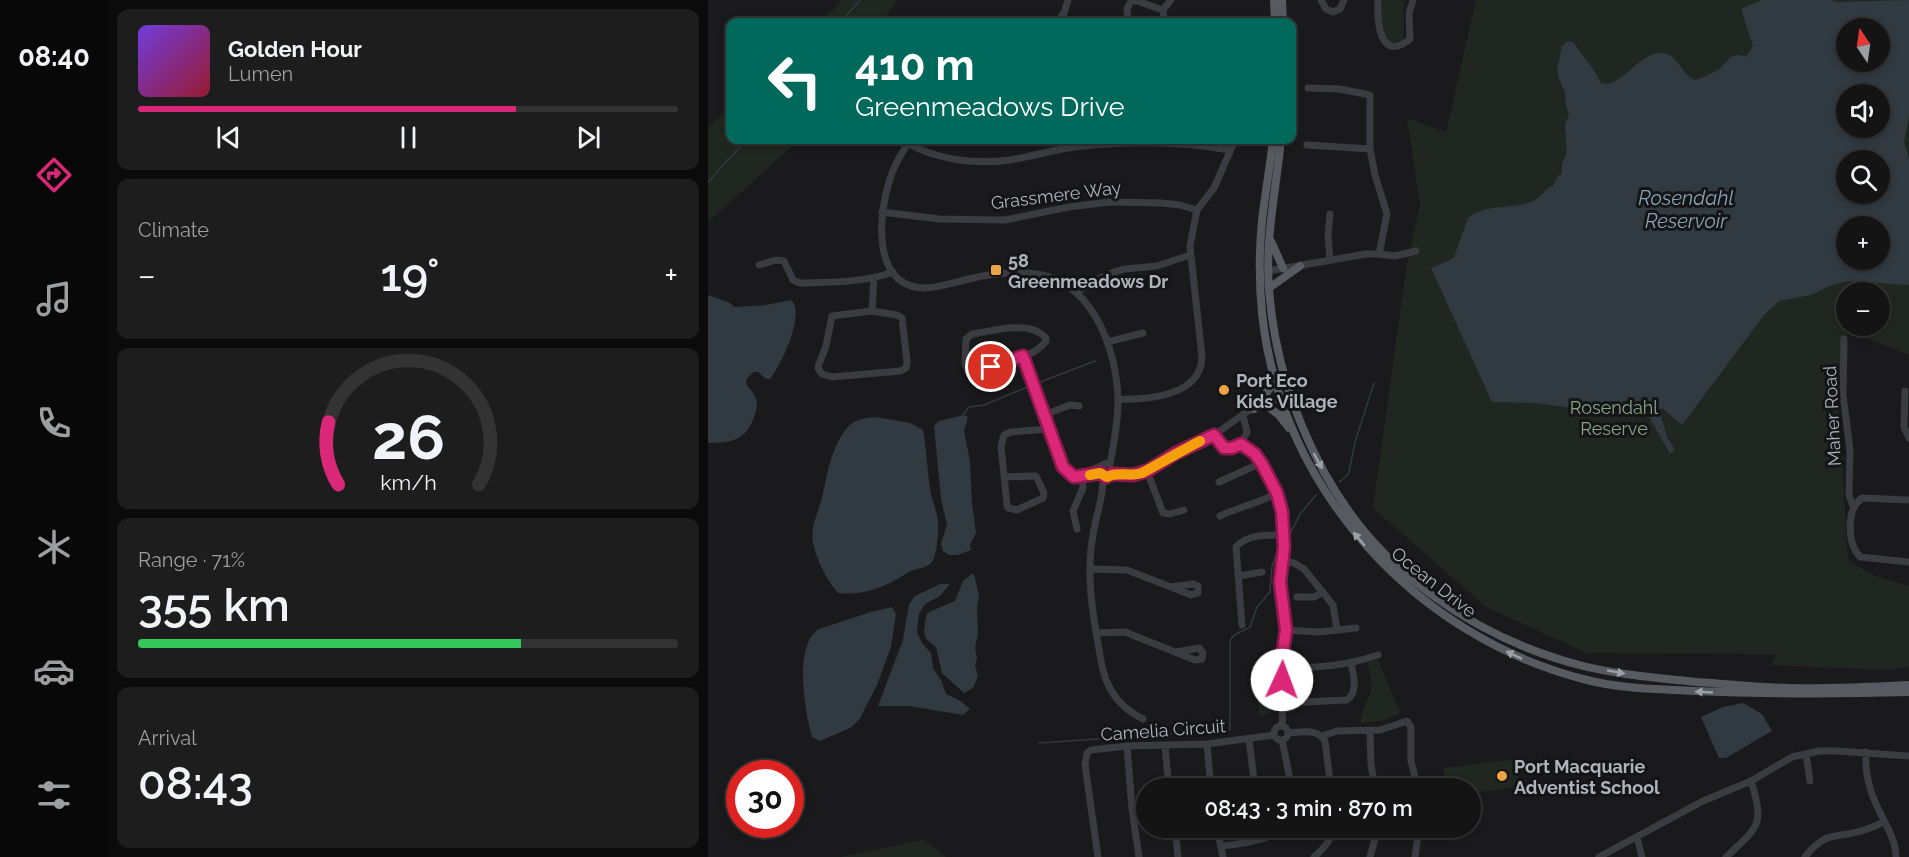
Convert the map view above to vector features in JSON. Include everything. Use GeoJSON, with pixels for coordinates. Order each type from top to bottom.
{"type":"FeatureCollection","features":[{"type":"Feature","properties":{"kind":"main road"},"geometry":{"type":"LineString","coordinates":[[1274,0],[1275,18]]}},
{"type":"Feature","properties":{"kind":"main road"},"geometry":{"type":"LineString","coordinates":[[1282,0],[1283,18]]}},
{"type":"Feature","properties":{"kind":"main road","name":"Ocean Drive"},"geometry":{"type":"LineString","coordinates":[[1272,144],[1262,218],[1263,316],[1275,377],[1346,509],[1412,580],[1440,603],[1490,630],[1536,651],[1584,666],[1647,678],[1788,688],[1909,685]]}},
{"type":"Feature","properties":{"kind":"main road","name":"Ocean Drive"},"geometry":{"type":"LineString","coordinates":[[1280,144],[1264,271],[1269,288],[1286,397],[1296,435],[1311,471],[1337,511],[1395,577],[1444,615],[1483,639],[1519,657],[1579,678],[1633,688],[1698,691],[1786,694],[1909,692]]}},
{"type":"Feature","properties":{"kind":"main road"},"geometry":{"type":"LineString","coordinates":[[1269,234],[1283,268]]}},
{"type":"Feature","properties":{"kind":"main road"},"geometry":{"type":"LineString","coordinates":[[1269,288],[1300,266]]}},
{"type":"Feature","properties":{"kind":"main road"},"geometry":{"type":"LineString","coordinates":[[1254,409],[1273,384],[1275,377]]}},
{"type":"Feature","properties":{"kind":"main road"},"geometry":{"type":"LineString","coordinates":[[1267,406],[1296,435]]}},
{"type":"Feature","properties":{"kind":"main road"},"geometry":{"type":"LineString","coordinates":[[1579,678],[1584,666]]}},
{"type":"Feature","properties":{"kind":"street"},"geometry":{"type":"LineString","coordinates":[[1060,18],[1068,0]]}},
{"type":"Feature","properties":{"kind":"street"},"geometry":{"type":"LineString","coordinates":[[1162,10],[1171,0]]}},
{"type":"Feature","properties":{"kind":"street"},"geometry":{"type":"LineString","coordinates":[[1321,0],[1326,9],[1333,12],[1340,9],[1344,0]]}},
{"type":"Feature","properties":{"kind":"street"},"geometry":{"type":"LineString","coordinates":[[1378,0],[1381,36],[1387,44],[1395,46],[1400,46],[1410,39],[1409,13],[1413,0]]}},
{"type":"Feature","properties":{"kind":"street"},"geometry":{"type":"LineString","coordinates":[[1128,18],[1127,9],[1130,1],[1137,1],[1162,10]]}},
{"type":"Feature","properties":{"kind":"street"},"geometry":{"type":"LineString","coordinates":[[1162,10],[1163,18]]}},
{"type":"Feature","properties":{"kind":"street"},"geometry":{"type":"LineString","coordinates":[[1308,88],[1339,89],[1370,95],[1370,149],[1387,214],[1379,254]]}},
{"type":"Feature","properties":{"kind":"street"},"geometry":{"type":"LineString","coordinates":[[907,144],[890,177],[882,212],[884,255],[893,272],[907,284],[923,288],[984,276],[1037,274],[1062,282],[1077,292],[1090,308],[1107,342],[1118,399],[1117,429],[1093,534],[1090,569],[1091,593],[1096,633],[1108,686],[1123,706],[1143,719]]}},
{"type":"Feature","properties":{"kind":"street"},"geometry":{"type":"LineString","coordinates":[[914,144],[929,153],[955,159],[980,161],[1011,159],[1080,146],[1106,144]]}},
{"type":"Feature","properties":{"kind":"street"},"geometry":{"type":"LineString","coordinates":[[1195,144],[1230,150]]}},
{"type":"Feature","properties":{"kind":"street"},"geometry":{"type":"LineString","coordinates":[[1118,399],[1141,398],[1178,390],[1194,381],[1198,374],[1202,357],[1190,246],[1197,210],[1214,188],[1233,144]]}},
{"type":"Feature","properties":{"kind":"street"},"geometry":{"type":"LineString","coordinates":[[1307,145],[1370,149]]}},
{"type":"Feature","properties":{"kind":"street","name":"Grassmere Way"},"geometry":{"type":"LineString","coordinates":[[882,212],[939,219],[1009,220],[1069,207],[1110,202],[1161,203],[1197,210]]}},
{"type":"Feature","properties":{"kind":"street"},"geometry":{"type":"LineString","coordinates":[[1330,214],[1328,236],[1330,260]]}},
{"type":"Feature","properties":{"kind":"street"},"geometry":{"type":"LineString","coordinates":[[1264,271],[1330,260],[1379,254],[1395,256],[1416,251]]}},
{"type":"Feature","properties":{"kind":"street"},"geometry":{"type":"LineString","coordinates":[[1077,292],[1114,272],[1157,266],[1190,255]]}},
{"type":"Feature","properties":{"kind":"street"},"geometry":{"type":"LineString","coordinates":[[759,265],[776,260],[784,261],[793,280],[800,283],[874,278],[893,272]]}},
{"type":"Feature","properties":{"kind":"street"},"geometry":{"type":"LineString","coordinates":[[873,311],[874,278]]}},
{"type":"Feature","properties":{"kind":"street"},"geometry":{"type":"LineString","coordinates":[[873,311],[902,318],[906,368],[900,371],[832,377],[822,374],[818,368],[826,346],[832,316],[873,311]]}},
{"type":"Feature","properties":{"kind":"street"},"geometry":{"type":"LineString","coordinates":[[1007,328],[1030,329],[1046,338],[1044,345],[1023,356],[971,373],[966,369],[964,343],[972,334],[1007,328]]}},
{"type":"Feature","properties":{"kind":"street"},"geometry":{"type":"LineString","coordinates":[[1107,342],[1143,333]]}},
{"type":"Feature","properties":{"kind":"street","name":"Maher Road"},"geometry":{"type":"LineString","coordinates":[[1844,339],[1843,395],[1850,450],[1849,498],[1853,506],[1851,518],[1854,548],[1858,555],[1868,559],[1909,562]]}},
{"type":"Feature","properties":{"kind":"street"},"geometry":{"type":"LineString","coordinates":[[1023,356],[1063,467],[1072,475],[1107,471],[1138,475],[1184,448],[1214,435],[1254,409],[1286,397]]}},
{"type":"Feature","properties":{"kind":"street"},"geometry":{"type":"LineString","coordinates":[[1905,391],[1904,427],[1909,438]]}},
{"type":"Feature","properties":{"kind":"street"},"geometry":{"type":"LineString","coordinates":[[1244,415],[1286,397]]}},
{"type":"Feature","properties":{"kind":"street"},"geometry":{"type":"LineString","coordinates":[[1044,415],[1070,405],[1079,406]]}},
{"type":"Feature","properties":{"kind":"street"},"geometry":{"type":"LineString","coordinates":[[1214,435],[1226,449],[1241,444],[1247,432],[1244,415]]}},
{"type":"Feature","properties":{"kind":"street"},"geometry":{"type":"LineString","coordinates":[[1004,477],[1036,476],[1044,493],[1043,498],[1017,510],[1010,510],[1007,505],[1004,477],[1001,446],[1004,435],[1011,432],[1048,429]]}},
{"type":"Feature","properties":{"kind":"street"},"geometry":{"type":"LineString","coordinates":[[1241,444],[1255,454],[1262,464],[1277,493],[1282,512],[1284,535],[1280,582],[1286,630],[1281,668],[1282,726]]}},
{"type":"Feature","properties":{"kind":"street"},"geometry":{"type":"LineString","coordinates":[[1219,482],[1262,464]]}},
{"type":"Feature","properties":{"kind":"street"},"geometry":{"type":"LineString","coordinates":[[1147,471],[1163,513],[1170,514],[1184,510]]}},
{"type":"Feature","properties":{"kind":"street"},"geometry":{"type":"LineString","coordinates":[[1077,530],[1073,511],[1082,493],[1081,475]]}},
{"type":"Feature","properties":{"kind":"street","name":"Maher Road"},"geometry":{"type":"LineString","coordinates":[[1849,491],[1859,500]]}},
{"type":"Feature","properties":{"kind":"street"},"geometry":{"type":"LineString","coordinates":[[1220,516],[1261,502],[1277,493]]}},
{"type":"Feature","properties":{"kind":"street"},"geometry":{"type":"LineString","coordinates":[[1853,506],[1866,497],[1909,500]]}},
{"type":"Feature","properties":{"kind":"street"},"geometry":{"type":"LineString","coordinates":[[1242,626],[1236,550],[1238,545],[1254,537],[1284,535]]}},
{"type":"Feature","properties":{"kind":"street"},"geometry":{"type":"LineString","coordinates":[[1282,561],[1304,568],[1335,608],[1337,630]]}},
{"type":"Feature","properties":{"kind":"street"},"geometry":{"type":"LineString","coordinates":[[1090,569],[1127,570],[1171,587]]}},
{"type":"Feature","properties":{"kind":"street"},"geometry":{"type":"LineString","coordinates":[[1239,576],[1262,572]]}},
{"type":"Feature","properties":{"kind":"street"},"geometry":{"type":"LineString","coordinates":[[1297,597],[1314,597],[1323,592]]}},
{"type":"Feature","properties":{"kind":"street"},"geometry":{"type":"LineString","coordinates":[[1286,630],[1356,628]]}},
{"type":"Feature","properties":{"kind":"street"},"geometry":{"type":"LineString","coordinates":[[1096,633],[1125,632],[1176,652]]}},
{"type":"Feature","properties":{"kind":"street"},"geometry":{"type":"LineString","coordinates":[[1281,668],[1319,668],[1350,664],[1378,655]]}},
{"type":"Feature","properties":{"kind":"street"},"geometry":{"type":"LineString","coordinates":[[1283,704],[1347,700],[1353,696],[1354,692],[1350,664]]}},
{"type":"Feature","properties":{"kind":"street"},"geometry":{"type":"LineString","coordinates":[[1288,733],[1310,731],[1322,736],[1337,731],[1370,731],[1394,726],[1404,721],[1410,723],[1411,760],[1415,778]]}},
{"type":"Feature","properties":{"kind":"street"},"geometry":{"type":"LineString","coordinates":[[1282,726],[1288,733]]}},
{"type":"Feature","properties":{"kind":"street"},"geometry":{"type":"LineString","coordinates":[[1282,726],[1276,729],[1274,735],[1277,739],[1282,740]]}},
{"type":"Feature","properties":{"kind":"street"},"geometry":{"type":"LineString","coordinates":[[1370,731],[1373,778]]}},
{"type":"Feature","properties":{"kind":"street"},"geometry":{"type":"LineString","coordinates":[[1282,740],[1288,733]]}},
{"type":"Feature","properties":{"kind":"street","name":"Camelia Circuit"},"geometry":{"type":"LineString","coordinates":[[1098,857],[1085,758],[1087,753],[1096,748],[1207,744],[1274,735]]}},
{"type":"Feature","properties":{"kind":"street"},"geometry":{"type":"LineString","coordinates":[[1322,736],[1330,778]]}},
{"type":"Feature","properties":{"kind":"street"},"geometry":{"type":"LineString","coordinates":[[1249,738],[1254,778]]}},
{"type":"Feature","properties":{"kind":"street"},"geometry":{"type":"LineString","coordinates":[[1282,740],[1290,778]]}},
{"type":"Feature","properties":{"kind":"street"},"geometry":{"type":"LineString","coordinates":[[1207,744],[1210,778]]}},
{"type":"Feature","properties":{"kind":"street"},"geometry":{"type":"LineString","coordinates":[[1127,746],[1132,809],[1139,857]]}},
{"type":"Feature","properties":{"kind":"street"},"geometry":{"type":"LineString","coordinates":[[1165,746],[1168,778]]}},
{"type":"Feature","properties":{"kind":"street"},"geometry":{"type":"LineString","coordinates":[[1599,857],[1703,801],[1751,781],[1780,763],[1806,754],[1820,751],[1909,756]]}},
{"type":"Feature","properties":{"kind":"street"},"geometry":{"type":"LineString","coordinates":[[1866,752],[1869,785],[1896,850],[1896,857]]}},
{"type":"Feature","properties":{"kind":"street"},"geometry":{"type":"LineString","coordinates":[[1806,754],[1810,781]]}},
{"type":"Feature","properties":{"kind":"street"},"geometry":{"type":"LineString","coordinates":[[1726,857],[1750,834],[1758,820],[1757,802],[1751,781]]}},
{"type":"Feature","properties":{"kind":"street"},"geometry":{"type":"LineString","coordinates":[[1805,857],[1825,838],[1860,831],[1884,822]]}},
{"type":"Feature","properties":{"kind":"street"},"geometry":{"type":"LineString","coordinates":[[1637,837],[1642,857]]}},
{"type":"Feature","properties":{"kind":"street"},"geometry":{"type":"LineString","coordinates":[[1176,838],[1178,857]]}},
{"type":"Feature","properties":{"kind":"street"},"geometry":{"type":"LineString","coordinates":[[1220,838],[1223,857]]}},
{"type":"Feature","properties":{"kind":"street"},"geometry":{"type":"LineString","coordinates":[[1314,857],[1331,838]]}},
{"type":"Feature","properties":{"kind":"street"},"geometry":{"type":"LineString","coordinates":[[1370,857],[1375,838]]}},
{"type":"Feature","properties":{"kind":"street"},"geometry":{"type":"LineString","coordinates":[[1415,857],[1418,838]]}},
{"type":"Feature","properties":{"kind":"street"},"geometry":{"type":"LineString","coordinates":[[1221,846],[1262,839]]}},
{"type":"Feature","properties":{"kind":"green space"},"geometry":{"type":"Polygon","coordinates":[[[840,0],[897,0],[885,18],[822,18],[833,10],[840,0]]]}},
{"type":"Feature","properties":{"kind":"green space"},"geometry":{"type":"Polygon","coordinates":[[[1378,0],[1405,0],[1402,40],[1389,43],[1383,39],[1378,0]]]}},
{"type":"Feature","properties":{"kind":"green space","name":"Rosendahl Reserve"},"geometry":{"type":"Polygon","coordinates":[[[1476,0],[1909,0],[1909,355],[1861,336],[1890,336],[1890,282],[1836,282],[1836,336],[1847,336],[1838,395],[1848,560],[1875,576],[1909,586],[1909,667],[1882,670],[1770,665],[1777,654],[1587,653],[1486,607],[1373,508],[1407,263],[1420,205],[1407,118],[1446,132],[1476,0]]]}},
{"type":"Feature","properties":{"kind":"green space"},"geometry":{"type":"Polygon","coordinates":[[[726,110],[726,144],[795,144],[708,222],[708,127],[726,110]]]}},
{"type":"Feature","properties":{"kind":"green space"},"geometry":{"type":"Polygon","coordinates":[[[1378,659],[1400,713],[1385,720],[1361,723],[1364,706],[1371,690],[1367,663],[1378,659]]]}},
{"type":"Feature","properties":{"kind":"green space"},"geometry":{"type":"Polygon","coordinates":[[[1269,691],[1271,714],[1259,715],[1258,692],[1269,691]]]}},
{"type":"Feature","properties":{"kind":"green space"},"geometry":{"type":"Polygon","coordinates":[[[1517,759],[1521,787],[1481,792],[1481,778],[1444,778],[1443,768],[1517,759]]]}},
{"type":"Feature","properties":{"kind":"green space"},"geometry":{"type":"Polygon","coordinates":[[[923,840],[946,857],[840,857],[923,840]]]}},
{"type":"Feature","properties":{"kind":"water","name":"Rosendahl Reservoir"},"geometry":{"type":"Polygon","coordinates":[[[1762,0],[1831,0],[1836,2],[1909,0],[1909,117],[1904,141],[1909,159],[1909,285],[1890,282],[1836,282],[1811,295],[1779,301],[1764,315],[1682,425],[1662,408],[1659,409],[1667,437],[1675,450],[1670,454],[1642,404],[1627,410],[1492,402],[1431,268],[1454,257],[1468,218],[1483,210],[1534,201],[1553,186],[1558,176],[1562,174],[1562,163],[1567,153],[1565,125],[1569,114],[1565,92],[1557,70],[1562,46],[1568,41],[1573,42],[1601,83],[1608,84],[1623,76],[1645,58],[1663,53],[1672,57],[1695,80],[1718,70],[1733,56],[1746,57],[1753,46],[1741,9],[1762,0]]]}},
{"type":"Feature","properties":{"kind":"water"},"geometry":{"type":"Polygon","coordinates":[[[708,295],[730,303],[734,307],[766,305],[791,300],[796,316],[790,340],[770,379],[766,379],[758,372],[753,372],[746,380],[757,403],[756,412],[748,430],[732,441],[717,443],[708,443],[708,295]]]}},
{"type":"Feature","properties":{"kind":"water"},"geometry":{"type":"Polygon","coordinates":[[[964,415],[968,417],[964,431],[970,461],[976,533],[970,545],[971,550],[958,555],[949,555],[943,551],[941,543],[947,525],[941,499],[934,426],[939,421],[964,415]]]}},
{"type":"Feature","properties":{"kind":"water"},"geometry":{"type":"Polygon","coordinates":[[[876,417],[910,423],[923,430],[931,494],[938,521],[935,554],[930,564],[910,571],[883,586],[866,592],[838,593],[826,576],[817,556],[812,537],[813,526],[837,444],[853,423],[876,417]]]}},
{"type":"Feature","properties":{"kind":"water"},"geometry":{"type":"Polygon","coordinates":[[[974,574],[979,596],[978,634],[975,648],[977,658],[975,665],[978,676],[973,688],[964,693],[942,673],[936,647],[926,639],[924,632],[926,616],[929,612],[955,601],[963,581],[974,574]]]}},
{"type":"Feature","properties":{"kind":"water"},"geometry":{"type":"Polygon","coordinates":[[[940,584],[950,584],[940,596],[925,604],[919,614],[917,632],[922,643],[931,653],[933,668],[946,694],[959,700],[970,709],[963,715],[909,706],[878,706],[903,640],[909,604],[915,596],[940,584]]]}},
{"type":"Feature","properties":{"kind":"water"},"geometry":{"type":"Polygon","coordinates":[[[892,607],[896,614],[891,647],[877,685],[859,720],[850,728],[820,741],[812,737],[806,712],[803,680],[806,649],[811,637],[819,629],[892,607]]]}},
{"type":"Feature","properties":{"kind":"water"},"geometry":{"type":"Polygon","coordinates":[[[1743,703],[1762,714],[1772,731],[1726,758],[1719,758],[1701,717],[1723,707],[1743,703]]]}},
{"type":"Feature","properties":{"kind":"waterway"},"geometry":{"type":"LineString","coordinates":[[844,18],[860,0]]}},
{"type":"Feature","properties":{"kind":"waterway"},"geometry":{"type":"LineString","coordinates":[[708,182],[742,144]]}},
{"type":"Feature","properties":{"kind":"waterway"},"geometry":{"type":"LineString","coordinates":[[1035,384],[1095,361]]}},
{"type":"Feature","properties":{"kind":"waterway"},"geometry":{"type":"LineString","coordinates":[[1339,482],[1349,472],[1355,442],[1374,383]]}},
{"type":"Feature","properties":{"kind":"waterway"},"geometry":{"type":"LineString","coordinates":[[963,415],[969,407],[984,405],[1030,386]]}},
{"type":"Feature","properties":{"kind":"waterway"},"geometry":{"type":"LineString","coordinates":[[1289,536],[1300,514],[1316,495]]}},
{"type":"Feature","properties":{"kind":"waterway"},"geometry":{"type":"LineString","coordinates":[[1039,743],[1230,730],[1230,641],[1234,635],[1250,627],[1257,607],[1270,592],[1272,566],[1279,548]]}},
{"type":"Feature","properties":{"kind":"slow traffic"},"geometry":{"type":"LineString","coordinates":[[1090,475],[1100,473],[1107,477],[1112,474],[1138,475],[1200,441]]}},
{"type":"Feature","properties":{"kind":"place","name":"58 Greenmeadows Dr"},"geometry":{"type":"Point","coordinates":[996,270]}},
{"type":"Feature","properties":{"kind":"place","name":"Port Eco Kids Village"},"geometry":{"type":"Point","coordinates":[1224,390]}},
{"type":"Feature","properties":{"kind":"place","name":"Port Macquarie Adventist School"},"geometry":{"type":"Point","coordinates":[1502,776]}},
{"type":"Feature","properties":{"kind":"route"},"geometry":{"type":"LineString","coordinates":[[991,367],[1023,356],[1063,467],[1074,477],[1100,473],[1106,477],[1112,474],[1138,475],[1193,444],[1214,435],[1226,449],[1241,444],[1255,454],[1277,493],[1284,526],[1280,582],[1286,630],[1281,668],[1282,680]]}}]}
